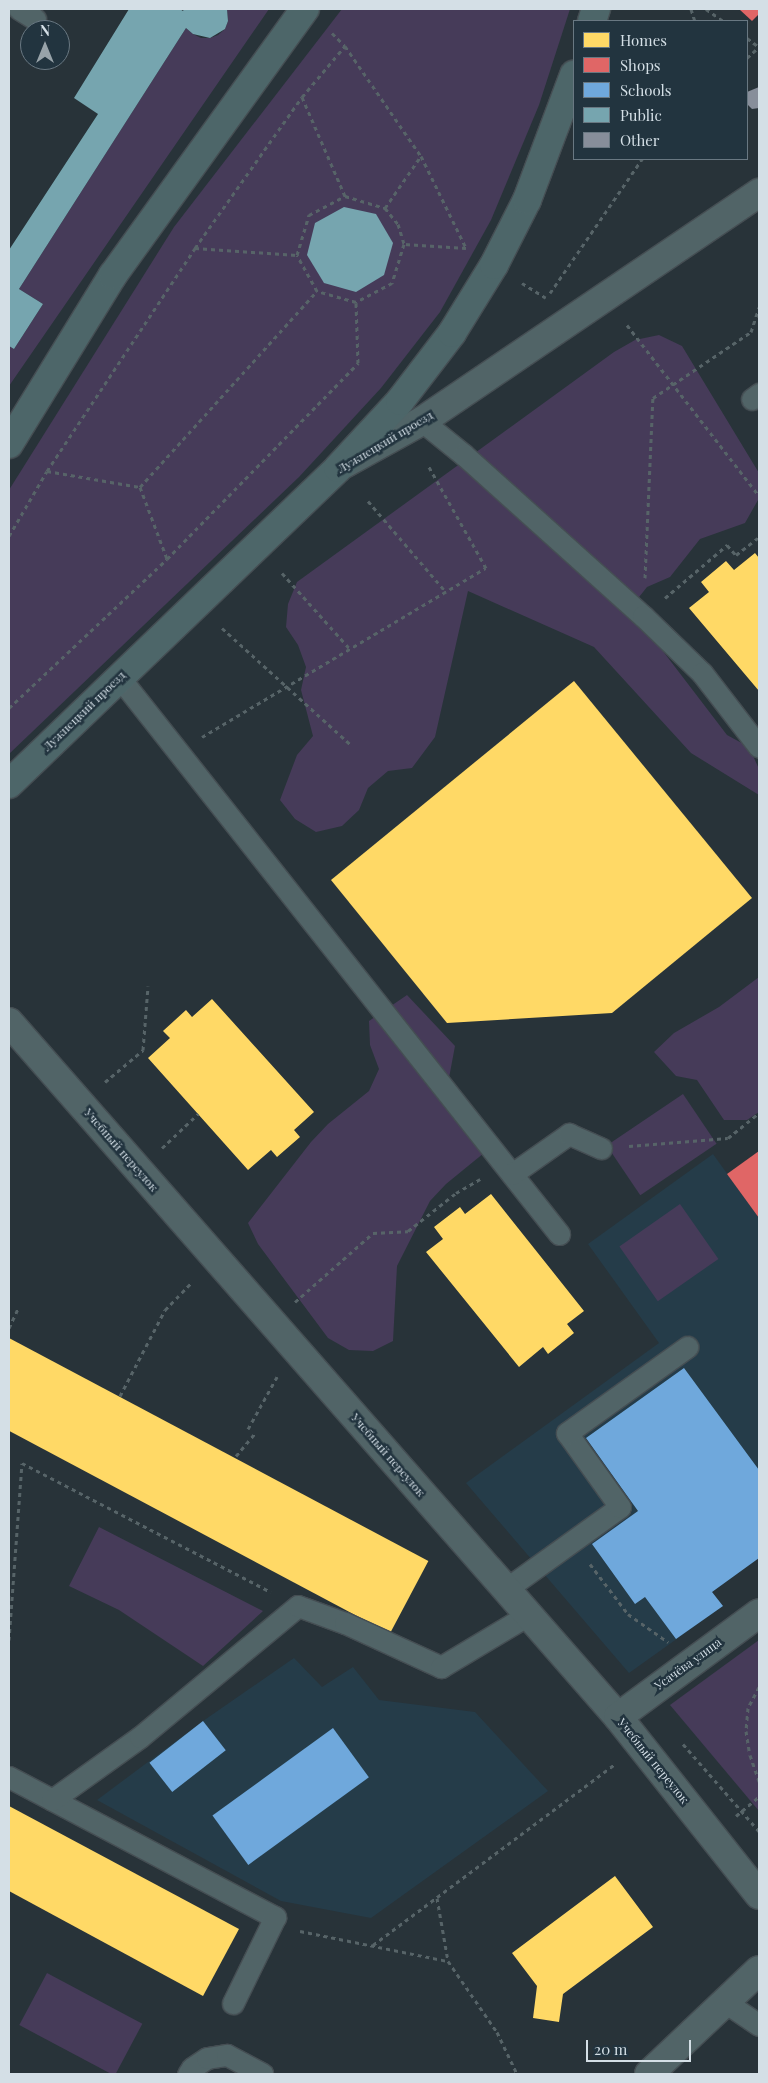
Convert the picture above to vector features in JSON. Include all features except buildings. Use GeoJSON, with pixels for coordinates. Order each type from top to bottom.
{"type":"FeatureCollection","features":[{"type":"Feature","properties":{"kind":"main road"},"geometry":{"type":"LineString","coordinates":[[9,444],[113,275],[305,9]]}},
{"type":"Feature","properties":{"kind":"main road"},"geometry":{"type":"LineString","coordinates":[[338,468],[400,401],[452,333],[494,265],[527,200],[573,78]]}},
{"type":"Feature","properties":{"kind":"main road","name":"Лужнецкий проезд"},"geometry":{"type":"LineString","coordinates":[[9,784],[338,468]]}},
{"type":"Feature","properties":{"kind":"street","name":"Лужнецкий проезд"},"geometry":{"type":"LineString","coordinates":[[338,468],[422,421],[759,193]]}},
{"type":"Feature","properties":{"kind":"street","name":"Учебный переулок"},"geometry":{"type":"LineString","coordinates":[[9,1022],[618,1717],[759,1895]]}},
{"type":"Feature","properties":{"kind":"street","name":"Усачёва улица"},"geometry":{"type":"LineString","coordinates":[[618,1717],[759,1612]]}},
{"type":"Feature","properties":{"kind":"street"},"geometry":{"type":"LineString","coordinates":[[650,2074],[759,1970]]}},
{"type":"Feature","properties":{"kind":"lane"},"geometry":{"type":"LineString","coordinates":[[422,421],[464,455],[643,616],[702,673],[759,747]]}},
{"type":"Feature","properties":{"kind":"lane"},"geometry":{"type":"LineString","coordinates":[[120,677],[559,1234]]}},
{"type":"Feature","properties":{"kind":"lane"},"geometry":{"type":"LineString","coordinates":[[508,1170],[569,1134],[602,1148]]}},
{"type":"Feature","properties":{"kind":"lane"},"geometry":{"type":"LineString","coordinates":[[506,1589],[620,1507],[567,1434],[687,1347]]}},
{"type":"Feature","properties":{"kind":"lane"},"geometry":{"type":"LineString","coordinates":[[52,1800],[140,1737],[298,1606],[345,1623],[441,1667],[528,1615]]}},
{"type":"Feature","properties":{"kind":"lane"},"geometry":{"type":"LineString","coordinates":[[9,1778],[275,1917],[233,2003]]}},
{"type":"Feature","properties":{"kind":"lane"},"geometry":{"type":"LineString","coordinates":[[726,2002],[759,2025]]}},
{"type":"Feature","properties":{"kind":"lane"},"geometry":{"type":"LineString","coordinates":[[188,2074],[192,2068],[208,2058],[227,2055],[262,2074]]}},
{"type":"Feature","properties":{"kind":"path"},"geometry":{"type":"LineString","coordinates":[[706,9],[722,20]]}},
{"type":"Feature","properties":{"kind":"path"},"geometry":{"type":"LineString","coordinates":[[332,33],[345,46],[421,156],[466,248],[404,244]]}},
{"type":"Feature","properties":{"kind":"path"},"geometry":{"type":"LineString","coordinates":[[748,39],[759,47],[748,57]]}},
{"type":"Feature","properties":{"kind":"path"},"geometry":{"type":"LineString","coordinates":[[9,536],[47,471],[195,248],[302,96],[345,46]]}},
{"type":"Feature","properties":{"kind":"path"},"geometry":{"type":"LineString","coordinates":[[302,96],[345,196]]}},
{"type":"Feature","properties":{"kind":"path"},"geometry":{"type":"LineString","coordinates":[[385,208],[421,156]]}},
{"type":"Feature","properties":{"kind":"path"},"geometry":{"type":"LineString","coordinates":[[547,298],[641,160]]}},
{"type":"Feature","properties":{"kind":"path"},"geometry":{"type":"LineString","coordinates":[[345,196],[385,208],[398,224],[404,244],[392,283],[356,302],[317,291],[297,255],[309,216],[345,196]]}},
{"type":"Feature","properties":{"kind":"path"},"geometry":{"type":"LineString","coordinates":[[195,248],[297,255]]}},
{"type":"Feature","properties":{"kind":"path"},"geometry":{"type":"LineString","coordinates":[[518,280],[547,298],[551,303]]}},
{"type":"Feature","properties":{"kind":"path"},"geometry":{"type":"LineString","coordinates":[[140,487],[317,291]]}},
{"type":"Feature","properties":{"kind":"path"},"geometry":{"type":"LineString","coordinates":[[9,708],[167,559],[358,363],[356,302]]}},
{"type":"Feature","properties":{"kind":"path"},"geometry":{"type":"LineString","coordinates":[[643,616],[653,398],[751,332],[759,307]]}},
{"type":"Feature","properties":{"kind":"path"},"geometry":{"type":"LineString","coordinates":[[627,325],[759,496]]}},
{"type":"Feature","properties":{"kind":"path"},"geometry":{"type":"LineString","coordinates":[[178,751],[486,568],[425,460]]}},
{"type":"Feature","properties":{"kind":"path"},"geometry":{"type":"LineString","coordinates":[[47,471],[140,487]]}},
{"type":"Feature","properties":{"kind":"path"},"geometry":{"type":"LineString","coordinates":[[140,487],[167,559]]}},
{"type":"Feature","properties":{"kind":"path"},"geometry":{"type":"LineString","coordinates":[[368,501],[446,592]]}},
{"type":"Feature","properties":{"kind":"path"},"geometry":{"type":"LineString","coordinates":[[643,616],[728,546],[736,556],[759,537]]}},
{"type":"Feature","properties":{"kind":"path"},"geometry":{"type":"LineString","coordinates":[[282,573],[350,649]]}},
{"type":"Feature","properties":{"kind":"path"},"geometry":{"type":"LineString","coordinates":[[222,628],[351,745]]}},
{"type":"Feature","properties":{"kind":"path"},"geometry":{"type":"LineString","coordinates":[[104,1082],[143,1050],[148,986]]}},
{"type":"Feature","properties":{"kind":"path"},"geometry":{"type":"LineString","coordinates":[[602,1148],[728,1138],[759,1113]]}},
{"type":"Feature","properties":{"kind":"path"},"geometry":{"type":"LineString","coordinates":[[161,1149],[198,1114]]}},
{"type":"Feature","properties":{"kind":"path"},"geometry":{"type":"LineString","coordinates":[[294,1302],[373,1233],[408,1231],[456,1192],[508,1170]]}},
{"type":"Feature","properties":{"kind":"path"},"geometry":{"type":"LineString","coordinates":[[120,1396],[165,1310],[196,1278]]}},
{"type":"Feature","properties":{"kind":"path"},"geometry":{"type":"LineString","coordinates":[[9,1328],[19,1307]]}},
{"type":"Feature","properties":{"kind":"path"},"geometry":{"type":"LineString","coordinates":[[236,1456],[256,1434]]}},
{"type":"Feature","properties":{"kind":"path"},"geometry":{"type":"LineString","coordinates":[[9,1640],[22,1463],[298,1606]]}},
{"type":"Feature","properties":{"kind":"path"},"geometry":{"type":"LineString","coordinates":[[574,1541],[628,1614],[657,1632],[673,1647]]}},
{"type":"Feature","properties":{"kind":"path"},"geometry":{"type":"LineString","coordinates":[[759,1687],[748,1708],[746,1731],[750,1755],[759,1781]]}},
{"type":"Feature","properties":{"kind":"path"},"geometry":{"type":"LineString","coordinates":[[678,1737],[759,1831]]}},
{"type":"Feature","properties":{"kind":"path"},"geometry":{"type":"LineString","coordinates":[[372,1945],[617,1763]]}},
{"type":"Feature","properties":{"kind":"path"},"geometry":{"type":"LineString","coordinates":[[437,1897],[448,1961],[497,2032],[517,2074]]}},
{"type":"Feature","properties":{"kind":"path"},"geometry":{"type":"LineString","coordinates":[[271,1925],[448,1961]]}},
{"type":"Feature","properties":{"kind":"shaded area"},"geometry":{"type":"Polygon","coordinates":[[[227,9],[269,9],[9,386],[9,346],[14,349],[43,304],[19,289],[186,28],[201,38],[210,38],[218,35],[225,29],[228,21],[227,9]]]}},
{"type":"Feature","properties":{"kind":"shaded area"},"geometry":{"type":"Polygon","coordinates":[[[342,9],[570,9],[539,105],[491,220],[440,312],[381,388],[299,477],[9,754],[9,490],[174,227],[342,9]]]}},
{"type":"Feature","properties":{"kind":"shaded area"},"geometry":{"type":"Polygon","coordinates":[[[659,335],[682,346],[759,473],[758,500],[745,523],[700,539],[670,577],[647,587],[632,606],[659,646],[727,735],[749,747],[759,769],[759,795],[691,753],[594,647],[468,591],[435,737],[412,768],[388,771],[368,788],[359,810],[342,826],[316,832],[295,819],[280,800],[297,755],[313,736],[301,690],[306,667],[298,645],[286,627],[288,604],[297,582],[614,352],[635,340],[659,335]]]}},
{"type":"Feature","properties":{"kind":"shaded area"},"geometry":{"type":"Polygon","coordinates":[[[759,977],[759,1112],[747,1120],[724,1120],[697,1080],[676,1076],[654,1052],[674,1033],[719,1007],[759,977]]]}},
{"type":"Feature","properties":{"kind":"shaded area"},"geometry":{"type":"Polygon","coordinates":[[[407,995],[455,1046],[449,1078],[495,1144],[446,1184],[430,1201],[397,1266],[393,1341],[373,1351],[349,1350],[328,1338],[258,1244],[248,1223],[311,1142],[328,1124],[369,1091],[379,1069],[370,1045],[369,1021],[407,995]]]}},
{"type":"Feature","properties":{"kind":"shaded area"},"geometry":{"type":"Polygon","coordinates":[[[683,1094],[717,1144],[640,1195],[607,1145],[683,1094]]]}},
{"type":"Feature","properties":{"kind":"shaded area"},"geometry":{"type":"Polygon","coordinates":[[[713,1154],[759,1218],[759,1558],[712,1592],[723,1606],[629,1673],[466,1483],[659,1343],[588,1244],[713,1154]]]}},
{"type":"Feature","properties":{"kind":"shaded area"},"geometry":{"type":"Polygon","coordinates":[[[680,1204],[718,1259],[658,1301],[619,1246],[680,1204]]]}},
{"type":"Feature","properties":{"kind":"shaded area"},"geometry":{"type":"Polygon","coordinates":[[[99,1527],[263,1611],[203,1666],[119,1610],[69,1586],[99,1527]]]}},
{"type":"Feature","properties":{"kind":"shaded area"},"geometry":{"type":"Polygon","coordinates":[[[759,1640],[759,1811],[670,1705],[759,1640]]]}},
{"type":"Feature","properties":{"kind":"shaded area"},"geometry":{"type":"Polygon","coordinates":[[[294,1658],[322,1687],[353,1667],[379,1700],[475,1712],[548,1791],[371,1918],[281,1901],[97,1800],[203,1721],[294,1658]]]}},
{"type":"Feature","properties":{"kind":"shaded area"},"geometry":{"type":"Polygon","coordinates":[[[47,1973],[142,2024],[116,2074],[111,2074],[19,2025],[47,1973]]]}}]}
